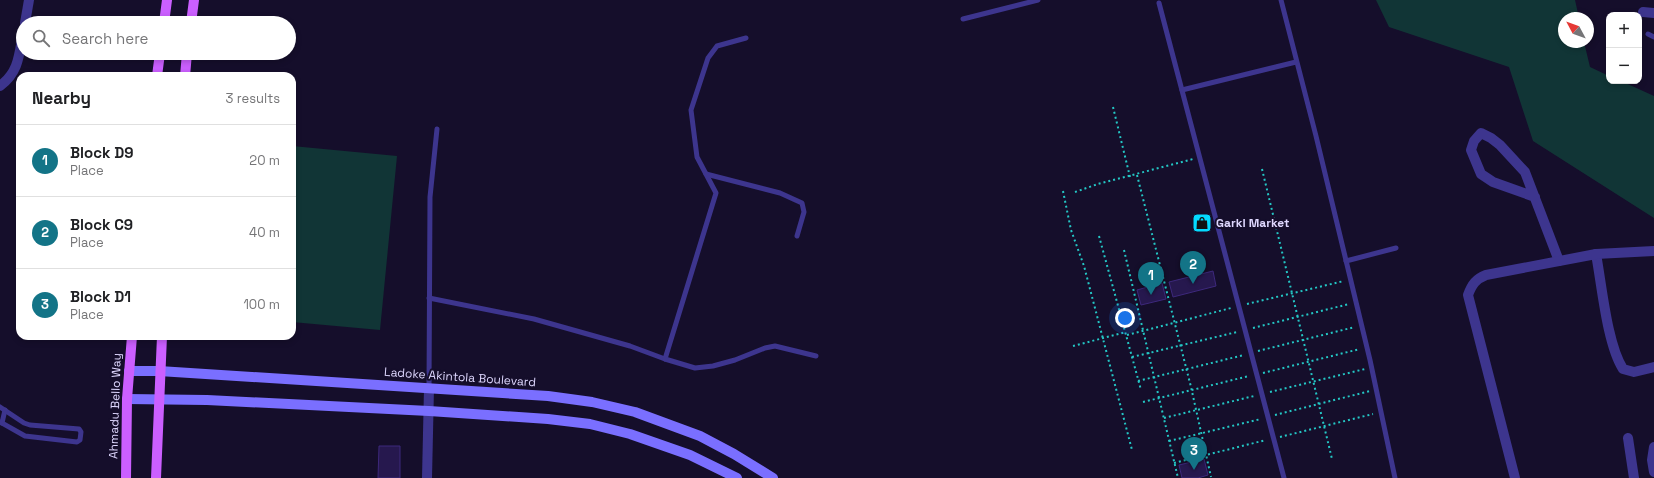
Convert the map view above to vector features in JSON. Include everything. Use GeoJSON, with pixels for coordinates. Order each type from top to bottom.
{"type":"FeatureCollection","features":[{"type":"Feature","properties":{"kind":"main road"},"geometry":{"type":"LineString","coordinates":[[165,16],[167,0]]}},
{"type":"Feature","properties":{"kind":"main road"},"geometry":{"type":"LineString","coordinates":[[192,16],[194,0]]}},
{"type":"Feature","properties":{"kind":"main road"},"geometry":{"type":"LineString","coordinates":[[158,72],[159,60]]}},
{"type":"Feature","properties":{"kind":"main road"},"geometry":{"type":"LineString","coordinates":[[185,72],[186,60]]}},
{"type":"Feature","properties":{"kind":"main road","name":"Ahmadu Bello Way"},"geometry":{"type":"LineString","coordinates":[[126,478],[127,399],[132,340]]}},
{"type":"Feature","properties":{"kind":"main road"},"geometry":{"type":"LineString","coordinates":[[156,478],[159,371],[162,340]]}},
{"type":"Feature","properties":{"kind":"street"},"geometry":{"type":"LineString","coordinates":[[26,16],[29,0]]}},
{"type":"Feature","properties":{"kind":"street"},"geometry":{"type":"LineString","coordinates":[[1643,12],[1654,13]]}},
{"type":"Feature","properties":{"kind":"street"},"geometry":{"type":"LineString","coordinates":[[0,86],[8,81],[16,69],[18,60]]}},
{"type":"Feature","properties":{"kind":"street"},"geometry":{"type":"LineString","coordinates":[[1535,197],[1493,182],[1481,174],[1470,150],[1474,140],[1481,133],[1491,138],[1515,160],[1525,172],[1535,197],[1559,261]]}},
{"type":"Feature","properties":{"kind":"street"},"geometry":{"type":"LineString","coordinates":[[1515,478],[1468,295],[1471,286],[1478,278],[1486,275],[1559,261],[1596,254],[1654,251]]}},
{"type":"Feature","properties":{"kind":"street"},"geometry":{"type":"LineString","coordinates":[[1596,254],[1609,328],[1618,361],[1623,369],[1634,372],[1654,367]]}},
{"type":"Feature","properties":{"kind":"street","name":"Ladoke Akintola Boulevard"},"geometry":{"type":"LineString","coordinates":[[129,371],[159,371],[429,388],[548,396],[592,402],[635,412],[700,436],[773,478]]}},
{"type":"Feature","properties":{"kind":"street"},"geometry":{"type":"LineString","coordinates":[[427,478],[429,388]]}},
{"type":"Feature","properties":{"kind":"street"},"geometry":{"type":"LineString","coordinates":[[127,399],[158,399],[429,411],[548,419],[590,424],[630,434],[690,455],[737,478]]}},
{"type":"Feature","properties":{"kind":"street"},"geometry":{"type":"LineString","coordinates":[[1628,438],[1634,478]]}},
{"type":"Feature","properties":{"kind":"street"},"geometry":{"type":"LineString","coordinates":[[1654,447],[1652,460],[1654,472]]}},
{"type":"Feature","properties":{"kind":"lane"},"geometry":{"type":"LineString","coordinates":[[963,19],[1038,0]]}},
{"type":"Feature","properties":{"kind":"lane"},"geometry":{"type":"LineString","coordinates":[[1281,0],[1370,360],[1395,478]]}},
{"type":"Feature","properties":{"kind":"lane"},"geometry":{"type":"LineString","coordinates":[[1159,3],[1284,478]]}},
{"type":"Feature","properties":{"kind":"lane"},"geometry":{"type":"LineString","coordinates":[[1648,34],[1654,37]]}},
{"type":"Feature","properties":{"kind":"lane"},"geometry":{"type":"LineString","coordinates":[[665,359],[716,193],[697,156],[691,110],[708,58],[717,46],[746,38]]}},
{"type":"Feature","properties":{"kind":"lane"},"geometry":{"type":"LineString","coordinates":[[1182,90],[1296,62]]}},
{"type":"Feature","properties":{"kind":"lane"},"geometry":{"type":"LineString","coordinates":[[429,388],[430,196],[437,129]]}},
{"type":"Feature","properties":{"kind":"lane"},"geometry":{"type":"LineString","coordinates":[[706,174],[780,193],[802,203],[804,212],[797,236]]}},
{"type":"Feature","properties":{"kind":"lane"},"geometry":{"type":"LineString","coordinates":[[1346,261],[1396,248]]}},
{"type":"Feature","properties":{"kind":"lane"},"geometry":{"type":"LineString","coordinates":[[429,298],[534,319],[630,346],[695,368],[713,366],[735,360],[765,348],[775,346],[816,356]]}},
{"type":"Feature","properties":{"kind":"lane"},"geometry":{"type":"LineString","coordinates":[[2,408],[24,423],[30,425],[79,429],[81,432],[80,440],[77,442],[25,436],[1,423],[2,408]]}},
{"type":"Feature","properties":{"kind":"path"},"geometry":{"type":"LineString","coordinates":[[1113,107],[1130,177]]}},
{"type":"Feature","properties":{"kind":"path"},"geometry":{"type":"LineString","coordinates":[[1075,192],[1098,184],[1200,158]]}},
{"type":"Feature","properties":{"kind":"path"},"geometry":{"type":"LineString","coordinates":[[1262,169],[1332,459]]}},
{"type":"Feature","properties":{"kind":"path"},"geometry":{"type":"LineString","coordinates":[[1137,175],[1191,387],[1211,477]]}},
{"type":"Feature","properties":{"kind":"path"},"geometry":{"type":"LineString","coordinates":[[1063,192],[1071,230],[1084,266],[1132,450]]}},
{"type":"Feature","properties":{"kind":"path"},"geometry":{"type":"LineString","coordinates":[[1099,236],[1141,390]]}},
{"type":"Feature","properties":{"kind":"path"},"geometry":{"type":"LineString","coordinates":[[1124,250],[1178,478]]}},
{"type":"Feature","properties":{"kind":"path"},"geometry":{"type":"LineString","coordinates":[[1074,346],[1102,338],[1144,330]]}},
{"type":"Feature","properties":{"kind":"path"},"geometry":{"type":"LineString","coordinates":[[1132,357],[1149,353]]}},
{"type":"Feature","properties":{"kind":"path"},"geometry":{"type":"LineString","coordinates":[[1138,381],[1154,376]]}},
{"type":"Feature","properties":{"kind":"path"},"geometry":{"type":"LineString","coordinates":[[1143,402],[1159,398]]}},
{"type":"Feature","properties":{"kind":"green space"},"geometry":{"type":"Polygon","coordinates":[[[1376,0],[1575,0],[1578,12],[1558,12],[1558,48],[1585,48],[1590,67],[1606,75],[1606,84],[1628,84],[1654,96],[1654,218],[1533,141],[1509,67],[1389,27],[1376,0]]]}},
{"type":"Feature","properties":{"kind":"green space"},"geometry":{"type":"Polygon","coordinates":[[[296,146],[397,156],[380,330],[296,322],[296,146]]]}},
{"type":"Feature","properties":{"kind":"building"},"geometry":{"type":"Polygon","coordinates":[[[1213,271],[1216,286],[1173,297],[1169,282],[1213,271]]]}},
{"type":"Feature","properties":{"kind":"building"},"geometry":{"type":"Polygon","coordinates":[[[1162,283],[1166,299],[1141,305],[1137,290],[1162,283]]]}},
{"type":"Feature","properties":{"kind":"building"},"geometry":{"type":"Polygon","coordinates":[[[379,446],[400,446],[400,478],[378,478],[379,446]]]}},
{"type":"Feature","properties":{"kind":"building"},"geometry":{"type":"Polygon","coordinates":[[[1204,459],[1208,475],[1198,478],[1182,478],[1179,465],[1204,459]]]}},
{"type":"Feature","properties":{"kind":"place","name":"Garki Market"},"geometry":{"type":"Point","coordinates":[1202,223]}},
{"type":"Feature","properties":{"kind":"place","name":"Block C9"},"geometry":{"type":"Point","coordinates":[1193,284]}},
{"type":"Feature","properties":{"kind":"place","name":"Block D9"},"geometry":{"type":"Point","coordinates":[1151,295]}},
{"type":"Feature","properties":{"kind":"place","name":"Block D1"},"geometry":{"type":"Point","coordinates":[1194,470]}}]}
